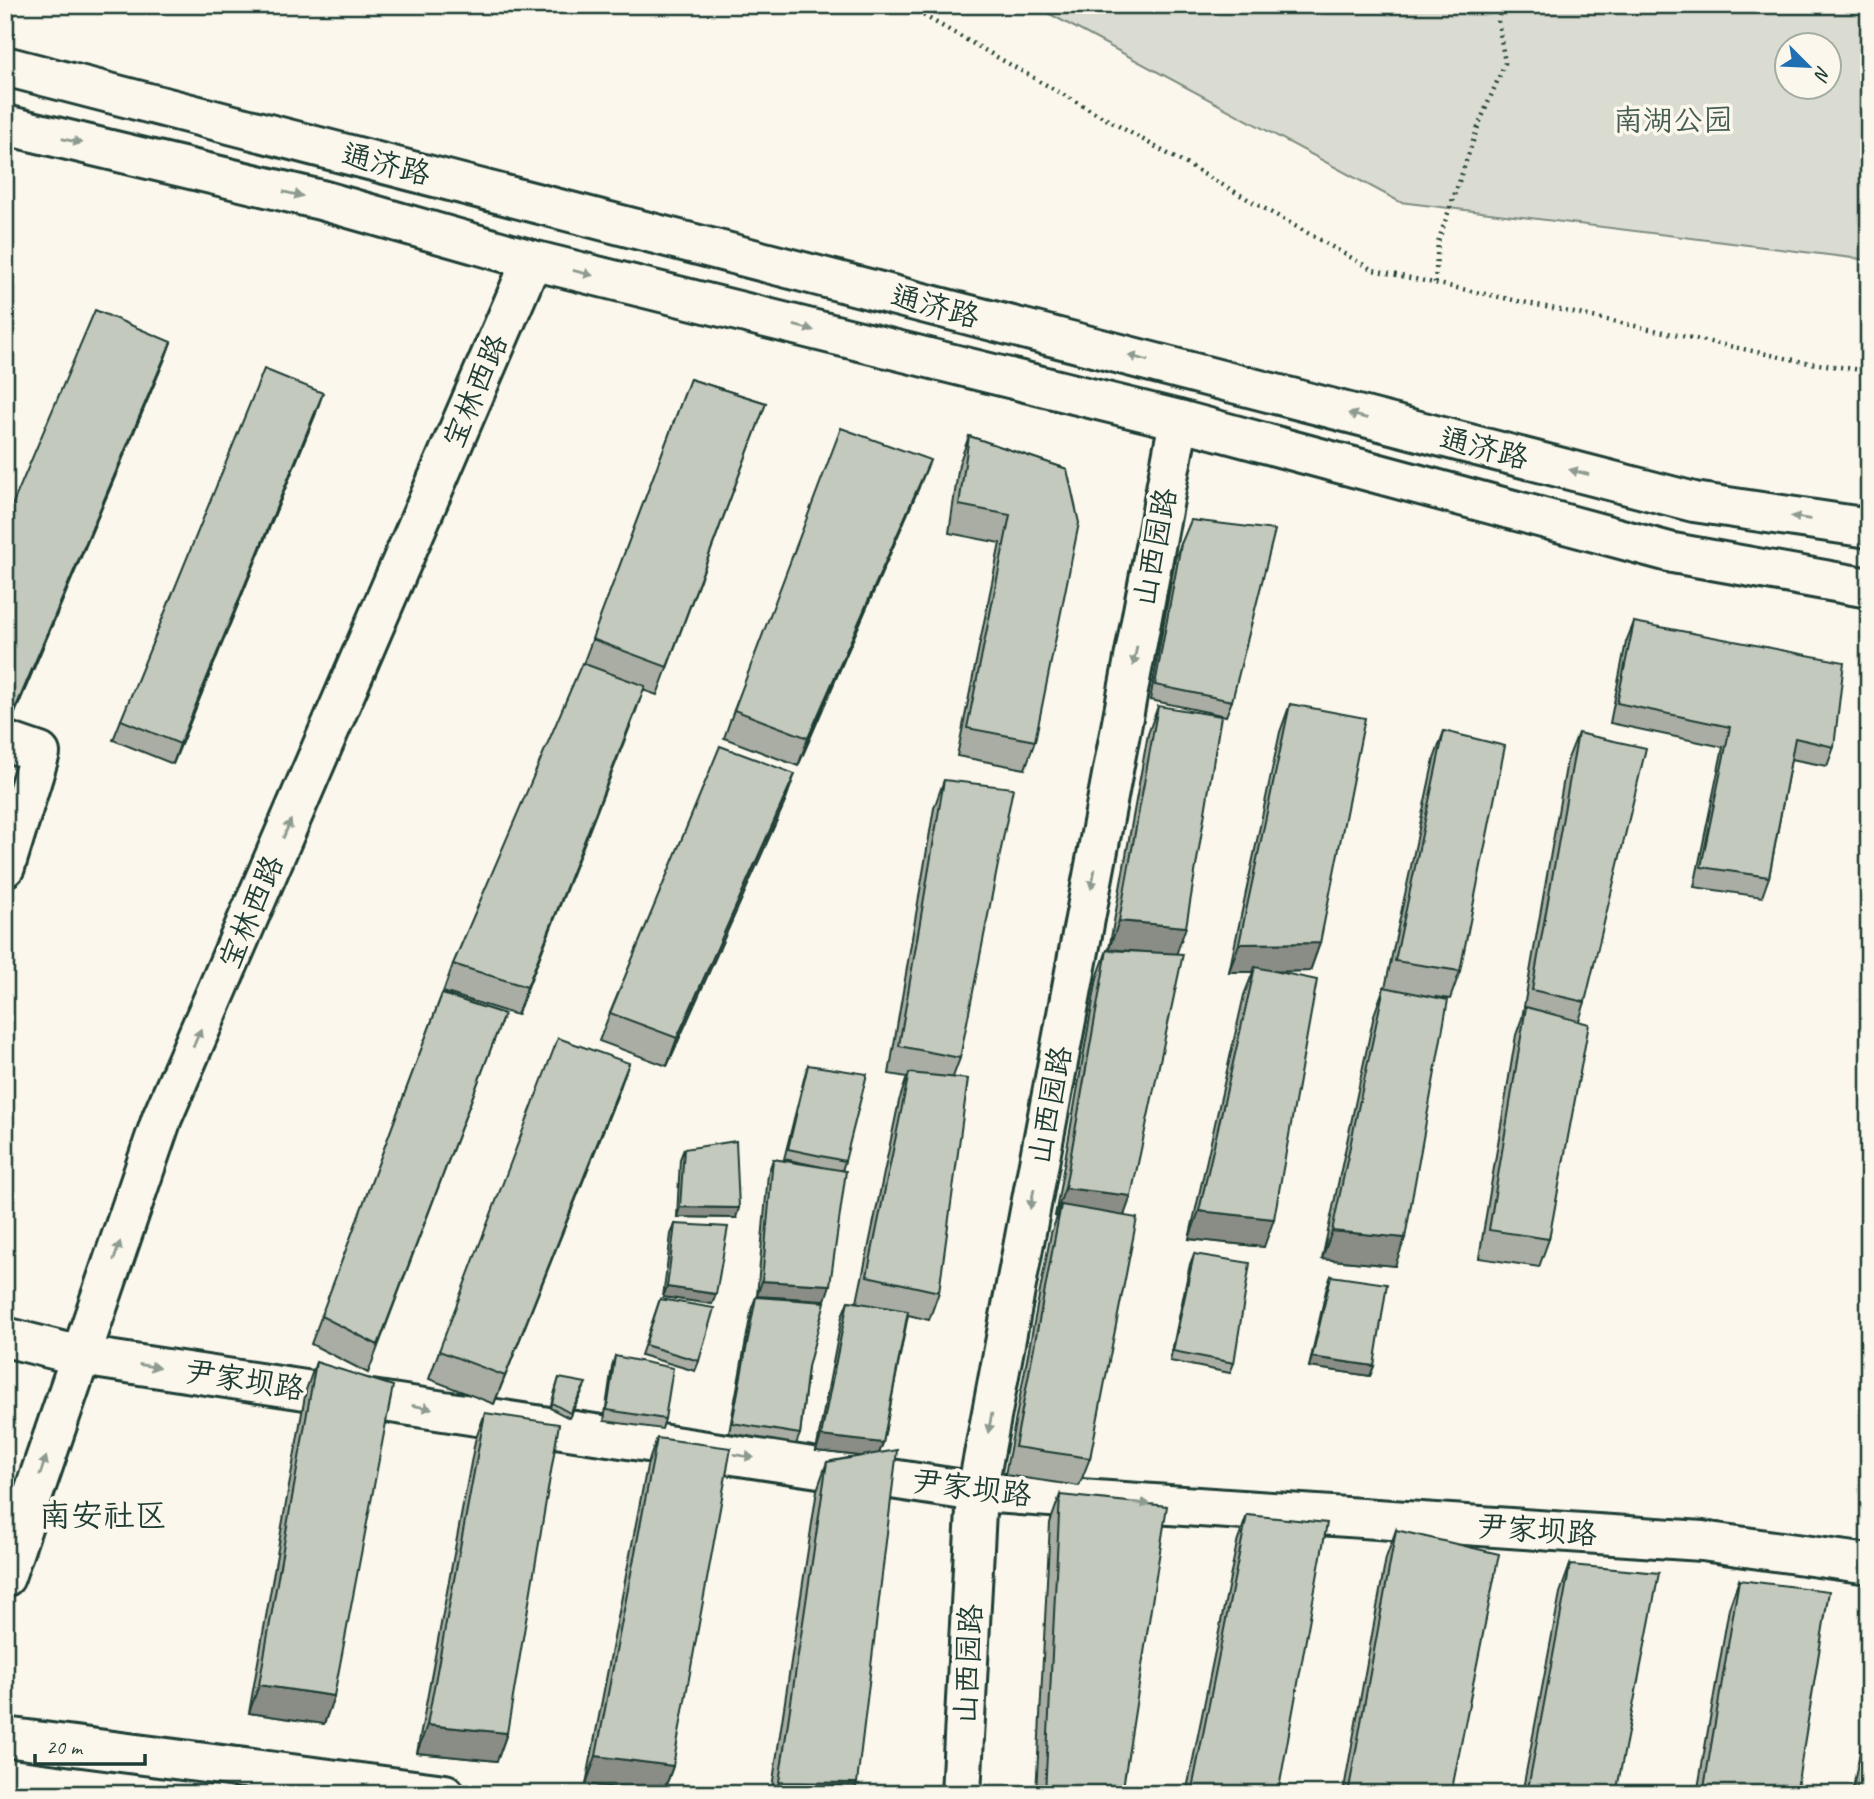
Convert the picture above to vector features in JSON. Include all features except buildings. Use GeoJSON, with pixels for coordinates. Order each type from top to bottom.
{"type":"FeatureCollection","features":[{"type":"Feature","properties":{"kind":"street","name":"通济路"},"geometry":{"type":"LineString","coordinates":[[5,65],[1694,502],[1869,528]]}},
{"type":"Feature","properties":{"kind":"street","name":"通济路"},"geometry":{"type":"LineString","coordinates":[[5,125],[321,200],[532,260],[1179,420],[1674,553],[1869,588]]}},
{"type":"Feature","properties":{"kind":"street","name":"宝林西路"},"geometry":{"type":"LineString","coordinates":[[5,1577],[162,1118],[532,260]]}},
{"type":"Feature","properties":{"kind":"street","name":"山西园路"},"geometry":{"type":"LineString","coordinates":[[961,1794],[977,1492],[1179,420]]}},
{"type":"Feature","properties":{"kind":"street"},"geometry":{"type":"LineString","coordinates":[[5,741],[40,754],[5,867]]}},
{"type":"Feature","properties":{"kind":"street","name":"尹家坝路"},"geometry":{"type":"LineString","coordinates":[[5,1337],[81,1356],[977,1492],[1702,1541],[1869,1564]]}},
{"type":"Feature","properties":{"kind":"street"},"geometry":{"type":"LineString","coordinates":[[5,1737],[445,1794]]}},
{"type":"Feature","properties":{"kind":"path"},"geometry":{"type":"LineString","coordinates":[[905,5],[1373,270],[1804,362],[1869,370]]}},
{"type":"Feature","properties":{"kind":"path"},"geometry":{"type":"LineString","coordinates":[[1435,283],[1438,242],[1479,124],[1506,63],[1498,22],[1501,5]]}},
{"type":"Feature","properties":{"kind":"green space","name":"南湖公园"},"geometry":{"type":"Polygon","coordinates":[[[1033,5],[1869,5],[1869,260],[1400,202],[1033,5]]]}},
{"type":"Feature","properties":{"kind":"district","name":"南安社区"},"geometry":{"type":"Point","coordinates":[103,1515]}}]}
